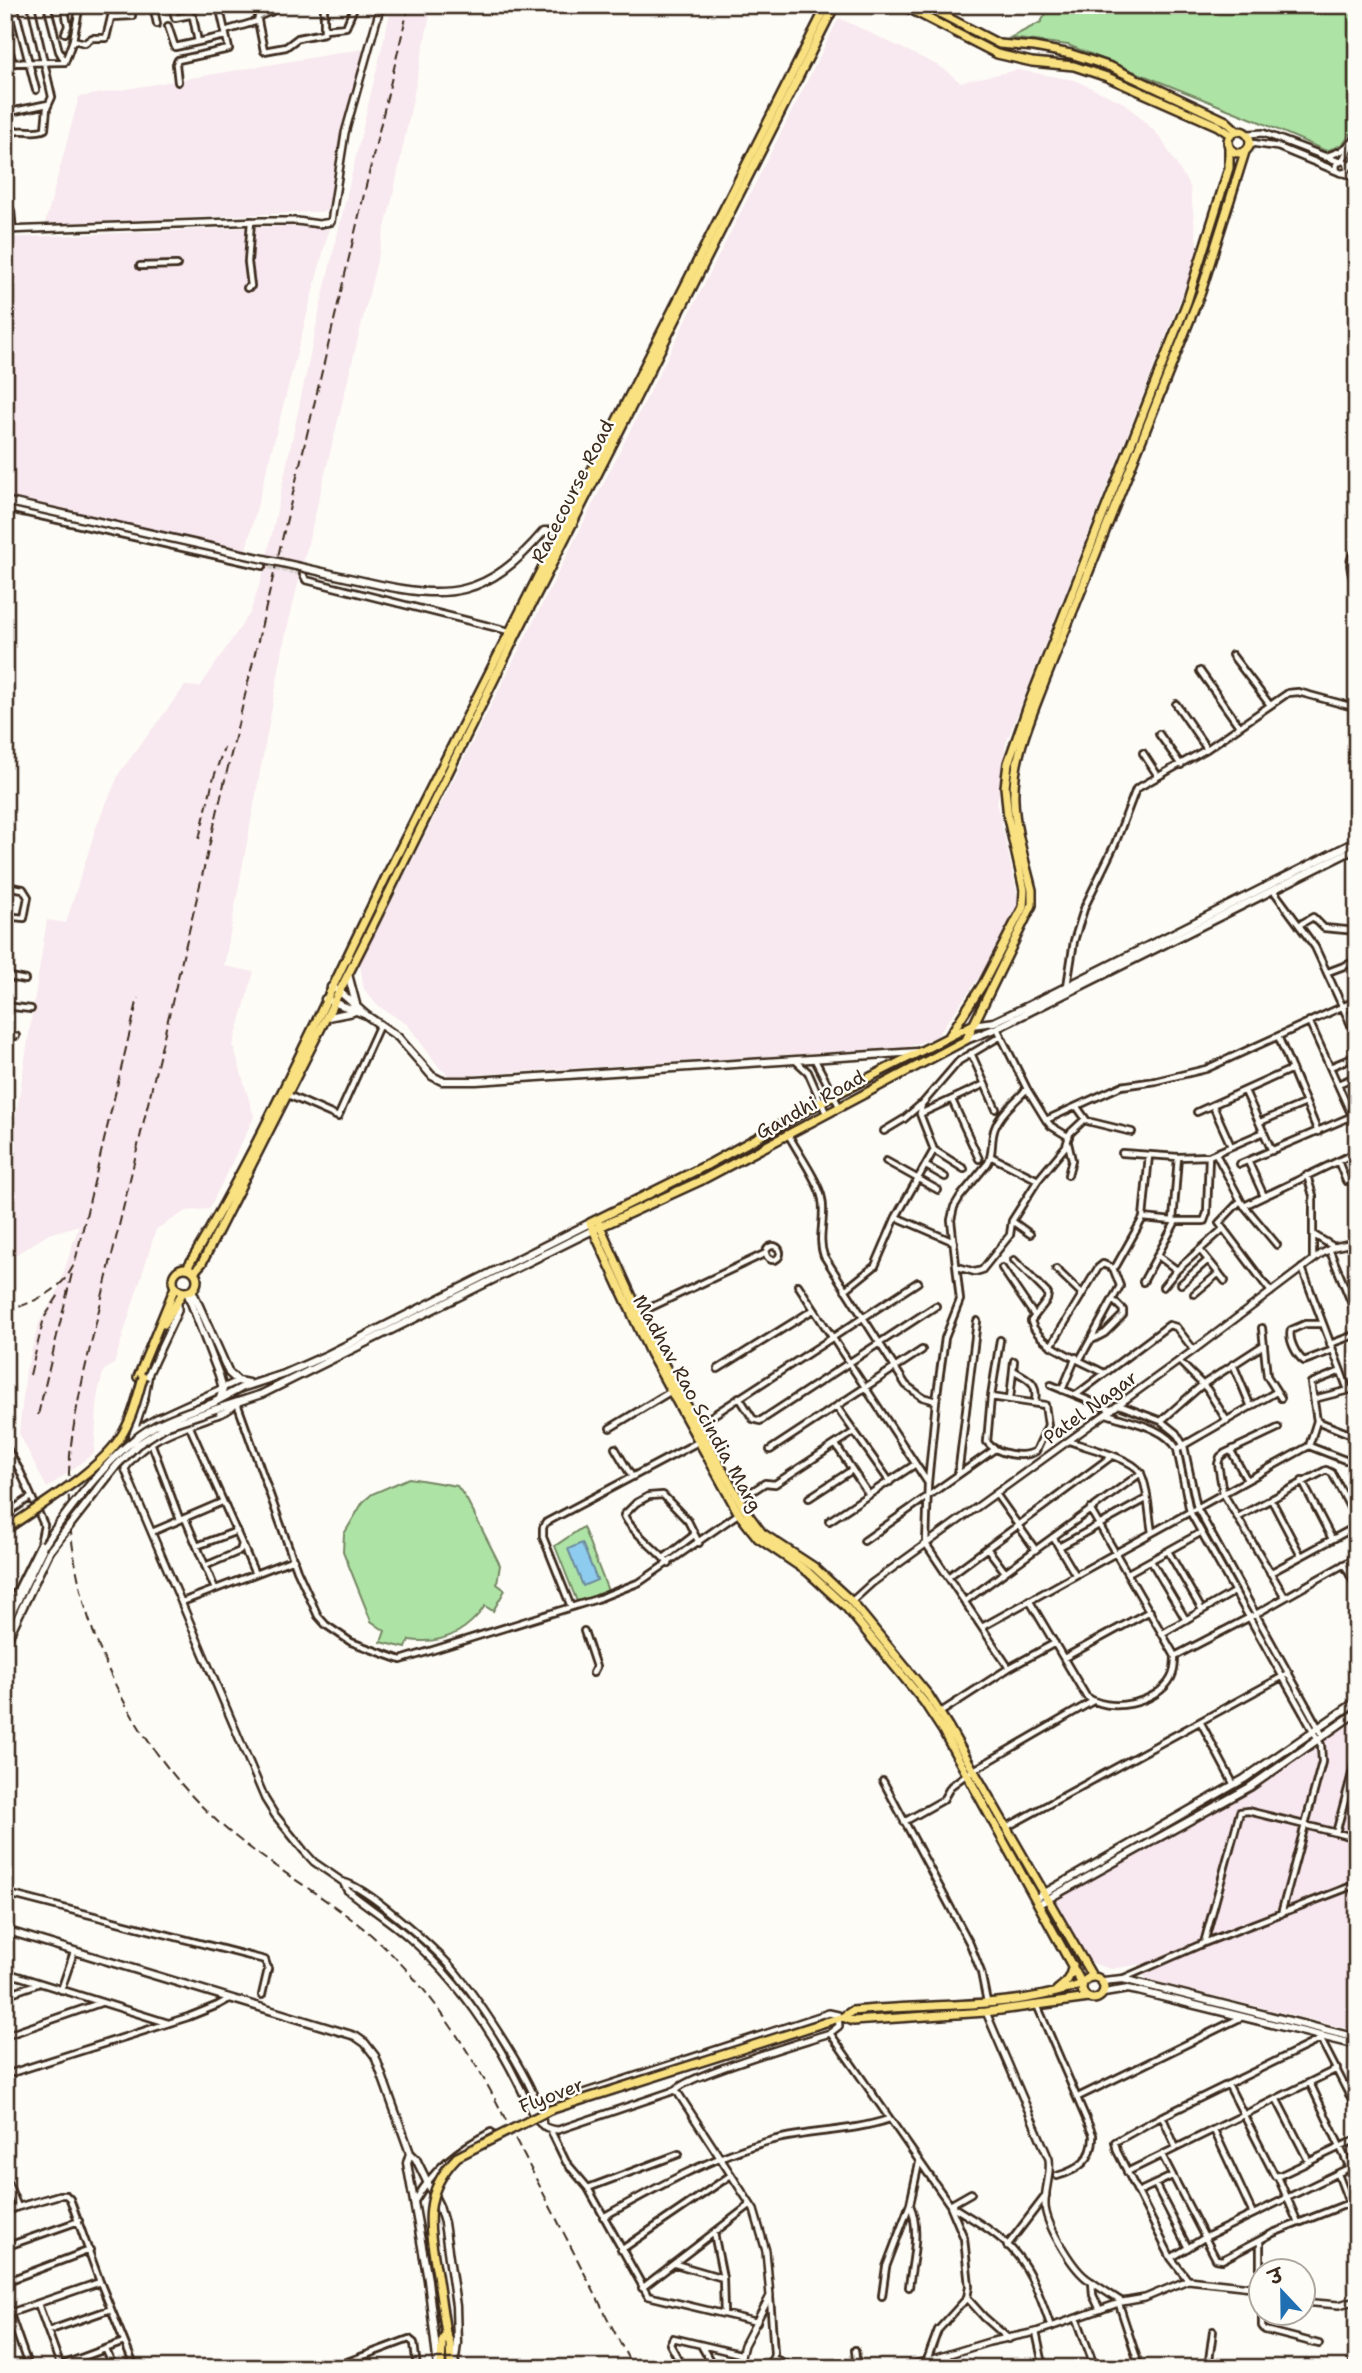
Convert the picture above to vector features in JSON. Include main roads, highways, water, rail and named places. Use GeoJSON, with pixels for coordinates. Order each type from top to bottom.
{"type":"FeatureCollection","features":[{"type":"Feature","properties":{"kind":"main road","name":"Racecourse Road"},"geometry":{"type":"LineString","coordinates":[[191,1270],[202,1263],[328,1017],[562,531],[827,5]]}},
{"type":"Feature","properties":{"kind":"main road","name":"Racecourse Road"},"geometry":{"type":"LineString","coordinates":[[191,1270],[281,1094],[325,999],[835,5]]}},
{"type":"Feature","properties":{"kind":"main road"},"geometry":{"type":"LineString","coordinates":[[902,5],[997,54],[1025,61],[1074,66],[1107,77],[1234,133],[1248,134],[1251,143],[1245,152],[1201,292],[1063,635],[1023,745],[1016,769],[1014,799],[1032,890],[1032,905],[966,1040]]}},
{"type":"Feature","properties":{"kind":"main road"},"geometry":{"type":"LineString","coordinates":[[924,5],[999,44],[1071,54],[1111,67],[1226,121],[1234,133]]}},
{"type":"Feature","properties":{"kind":"main road"},"geometry":{"type":"LineString","coordinates":[[943,1052],[948,1036],[972,1002],[1020,915],[1024,890],[1006,799],[1008,763],[1029,703],[1187,302],[1229,168],[1229,146],[1234,133]]}},
{"type":"Feature","properties":{"kind":"main road"},"geometry":{"type":"LineString","coordinates":[[1229,146],[1237,153],[1245,152]]}},
{"type":"Feature","properties":{"kind":"main road"},"geometry":{"type":"LineString","coordinates":[[5,501],[367,582],[425,592],[447,593],[462,590],[505,571],[544,531],[562,531]]}},
{"type":"Feature","properties":{"kind":"main road"},"geometry":{"type":"LineString","coordinates":[[5,1644],[49,1552],[117,1465],[150,1435],[253,1383],[284,1374],[329,1354],[595,1225],[948,1036],[972,1026],[994,1022],[1354,846],[1357,856]]}},
{"type":"Feature","properties":{"kind":"main road","name":"Gandhi Road"},"geometry":{"type":"LineString","coordinates":[[216,1404],[237,1403],[254,1397],[595,1225],[702,1180],[966,1040],[997,1028],[1273,890],[1354,846]]}},
{"type":"Feature","properties":{"kind":"main road"},"geometry":{"type":"LineString","coordinates":[[348,972],[356,1009]]}},
{"type":"Feature","properties":{"kind":"main road"},"geometry":{"type":"LineString","coordinates":[[331,988],[340,991],[356,1009]]}},
{"type":"Feature","properties":{"kind":"main road"},"geometry":{"type":"LineString","coordinates":[[325,999],[356,1009],[381,1024],[398,1037],[432,1076],[442,1081],[919,1052]]}},
{"type":"Feature","properties":{"kind":"main road"},"geometry":{"type":"LineString","coordinates":[[328,1017],[356,1009]]}},
{"type":"Feature","properties":{"kind":"main road"},"geometry":{"type":"LineString","coordinates":[[610,1247],[610,1231],[619,1217]]}},
{"type":"Feature","properties":{"kind":"main road","name":"Madhav Rao Scindia Marg"},"geometry":{"type":"LineString","coordinates":[[595,1225],[610,1247],[635,1315]]}},
{"type":"Feature","properties":{"kind":"main road","name":"Madhav Rao Scindia Marg"},"geometry":{"type":"LineString","coordinates":[[595,1225],[635,1315],[674,1390],[758,1538],[849,1604],[937,1715],[1041,1899],[1092,1976]]}},
{"type":"Feature","properties":{"kind":"main road"},"geometry":{"type":"LineString","coordinates":[[5,1525],[89,1465],[108,1448],[129,1410],[141,1377],[174,1287],[174,1275],[179,1269],[191,1270],[197,1279],[187,1291],[150,1354],[128,1424],[108,1454],[93,1468],[5,1530]]}},
{"type":"Feature","properties":{"kind":"main road"},"geometry":{"type":"LineString","coordinates":[[174,1287],[187,1291],[224,1364],[237,1381],[253,1383]]}},
{"type":"Feature","properties":{"kind":"main road"},"geometry":{"type":"LineString","coordinates":[[5,1626],[44,1544],[56,1526],[121,1450],[153,1427],[216,1404],[223,1389],[187,1291]]}},
{"type":"Feature","properties":{"kind":"main road","name":"Madhav Rao Scindia Marg"},"geometry":{"type":"LineString","coordinates":[[674,1390],[698,1425],[702,1441],[739,1500],[742,1512]]}},
{"type":"Feature","properties":{"kind":"main road"},"geometry":{"type":"LineString","coordinates":[[1041,1899],[1227,1801],[1357,1701]]}},
{"type":"Feature","properties":{"kind":"main road"},"geometry":{"type":"LineString","coordinates":[[1041,1899],[1317,1733],[1357,1712]]}},
{"type":"Feature","properties":{"kind":"main road","name":"Madhav Rao Scindia Marg"},"geometry":{"type":"LineString","coordinates":[[970,1772],[1006,1828],[1082,1984]]}},
{"type":"Feature","properties":{"kind":"main road"},"geometry":{"type":"LineString","coordinates":[[5,1930],[317,2024],[355,2036],[365,2043],[375,2056],[410,2153],[416,2159],[442,2213],[456,2306],[457,2353],[452,2366]]}},
{"type":"Feature","properties":{"kind":"main road"},"geometry":{"type":"LineString","coordinates":[[1051,1995],[1065,1985],[1073,1965]]}},
{"type":"Feature","properties":{"kind":"main road"},"geometry":{"type":"LineString","coordinates":[[1090,1998],[1083,1993],[1082,1984],[1086,1978],[1092,1976],[1103,1981],[1124,1979],[1357,2038]]}},
{"type":"Feature","properties":{"kind":"main road"},"geometry":{"type":"LineString","coordinates":[[1124,1979],[1126,1989]]}},
{"type":"Feature","properties":{"kind":"main road"},"geometry":{"type":"LineString","coordinates":[[1103,1981],[1104,1993]]}},
{"type":"Feature","properties":{"kind":"main road","name":"Flyover"},"geometry":{"type":"LineString","coordinates":[[452,2366],[428,2218],[436,2185],[457,2157],[550,2110],[841,2018],[852,2011],[1051,1995],[1082,1984]]}},
{"type":"Feature","properties":{"kind":"main road"},"geometry":{"type":"LineString","coordinates":[[841,2018],[853,2021],[986,2012],[1097,1998],[1104,1993],[1126,1989],[1357,2045]]}},
{"type":"Feature","properties":{"kind":"main road"},"geometry":{"type":"LineString","coordinates":[[410,2153],[407,2163],[440,2366]]}},
{"type":"Feature","properties":{"kind":"main road","name":"Flyover"},"geometry":{"type":"LineString","coordinates":[[440,2366],[442,2342],[446,2333]]}},
{"type":"Feature","properties":{"kind":"water"},"geometry":{"type":"Polygon","coordinates":[[[582,1543],[597,1580],[583,1586],[568,1549],[582,1543]]]}},
{"type":"Feature","properties":{"kind":"tunnel"},"geometry":{"type":"LineString","coordinates":[[263,566],[303,574]]}},
{"type":"Feature","properties":{"kind":"railway"},"geometry":{"type":"LineString","coordinates":[[409,5],[84,1373],[71,1445],[69,1497],[73,1550],[84,1601],[100,1650],[122,1698],[149,1742],[181,1784],[217,1821],[358,1924],[399,1962],[435,2004],[494,2097],[633,2368]]}},
{"type":"Feature","properties":{"kind":"railway"},"geometry":{"type":"LineString","coordinates":[[199,839],[224,747]]}},
{"type":"Feature","properties":{"kind":"railway"},"geometry":{"type":"LineString","coordinates":[[5,1312],[55,1289],[75,1262],[138,998]]}},
{"type":"Feature","properties":{"kind":"railway"},"geometry":{"type":"LineString","coordinates":[[38,1415],[72,1273]]}},
{"type":"Feature","properties":{"kind":"railway"},"geometry":{"type":"LineString","coordinates":[[30,1375],[44,1318],[60,1293]]}}]}
